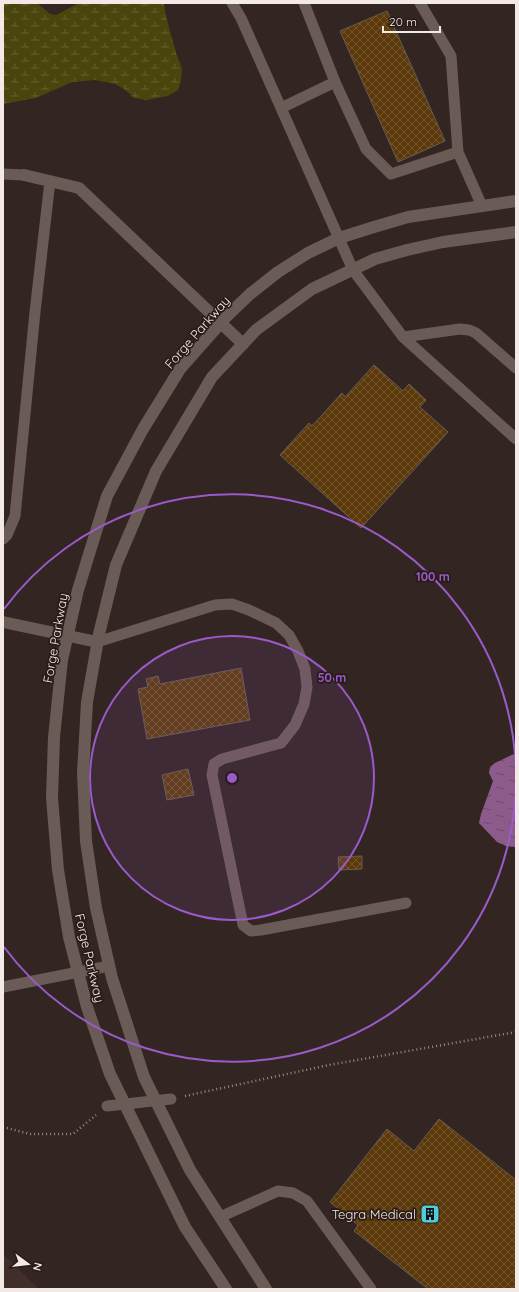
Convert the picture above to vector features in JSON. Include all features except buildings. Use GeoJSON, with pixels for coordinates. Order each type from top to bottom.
{"type":"FeatureCollection","features":[{"type":"Feature","properties":{"kind":"street"},"geometry":{"type":"LineString","coordinates":[[24,175],[79,188],[243,344]]}},
{"type":"Feature","properties":{"kind":"street","name":"Forge Parkway"},"geometry":{"type":"LineString","coordinates":[[226,1289],[185,1227],[110,1074],[87,1007],[69,937],[58,870],[52,798],[55,729],[62,660],[78,590],[107,496],[143,429],[180,369],[221,322],[250,294],[278,272],[339,238],[408,217],[516,201]]}},
{"type":"Feature","properties":{"kind":"street","name":"Forge Parkway"},"geometry":{"type":"LineString","coordinates":[[266,1289],[190,1170],[144,1077],[112,978],[96,908],[86,842],[84,773],[87,702],[98,642],[116,565],[156,471],[212,377],[256,330],[312,289],[375,259],[443,242],[516,232]]}},
{"type":"Feature","properties":{"kind":"street"},"geometry":{"type":"LineString","coordinates":[[3,622],[67,637],[98,642]]}},
{"type":"Feature","properties":{"kind":"lane"},"geometry":{"type":"LineString","coordinates":[[232,3],[241,18],[353,270],[403,337],[516,439]]}},
{"type":"Feature","properties":{"kind":"lane"},"geometry":{"type":"LineString","coordinates":[[304,3],[335,82],[366,149],[391,174],[458,152]]}},
{"type":"Feature","properties":{"kind":"lane"},"geometry":{"type":"LineString","coordinates":[[420,3],[451,56],[458,152],[482,206]]}},
{"type":"Feature","properties":{"kind":"lane"},"geometry":{"type":"LineString","coordinates":[[281,108],[335,82]]}},
{"type":"Feature","properties":{"kind":"lane"},"geometry":{"type":"LineString","coordinates":[[3,174],[24,175]]}},
{"type":"Feature","properties":{"kind":"lane"},"geometry":{"type":"LineString","coordinates":[[3,538],[7,535],[15,516],[35,312],[50,181]]}},
{"type":"Feature","properties":{"kind":"lane"},"geometry":{"type":"LineString","coordinates":[[403,337],[460,329],[469,330],[476,333],[516,368]]}},
{"type":"Feature","properties":{"kind":"lane"},"geometry":{"type":"LineString","coordinates":[[98,642],[215,605],[232,604],[249,610],[276,623],[289,635],[298,651],[305,670],[307,687],[304,704],[295,725],[281,743],[222,759],[214,764],[212,775],[243,925],[251,931],[261,930],[406,903]]}},
{"type":"Feature","properties":{"kind":"lane"},"geometry":{"type":"LineString","coordinates":[[3,987],[109,966]]}},
{"type":"Feature","properties":{"kind":"lane"},"geometry":{"type":"LineString","coordinates":[[107,1106],[171,1099]]}},
{"type":"Feature","properties":{"kind":"lane"},"geometry":{"type":"LineString","coordinates":[[220,1217],[278,1191],[293,1193],[307,1200],[371,1289]]}},
{"type":"Feature","properties":{"kind":"path"},"geometry":{"type":"LineString","coordinates":[[171,1099],[329,1065],[516,1032]]}},
{"type":"Feature","properties":{"kind":"path"},"geometry":{"type":"LineString","coordinates":[[3,1127],[30,1134],[73,1134],[107,1106]]}},
{"type":"Feature","properties":{"kind":"shaded area"},"geometry":{"type":"Polygon","coordinates":[[[3,1254],[39,1289],[3,1289],[3,1254]]]}},
{"type":"Feature","properties":{"kind":"green space"},"geometry":{"type":"Polygon","coordinates":[[[3,3],[37,3],[50,14],[56,15],[79,3],[164,3],[176,53],[182,68],[181,81],[178,90],[168,96],[146,100],[134,98],[124,89],[115,84],[95,80],[72,82],[36,98],[3,104],[3,3]]]}},
{"type":"Feature","properties":{"kind":"water"},"geometry":{"type":"Polygon","coordinates":[[[516,753],[516,847],[506,846],[497,842],[479,823],[493,781],[489,773],[490,767],[516,753]]]}},
{"type":"Feature","properties":{"kind":"place","name":"Tegra Medical"},"geometry":{"type":"Point","coordinates":[430,1214]}}]}
